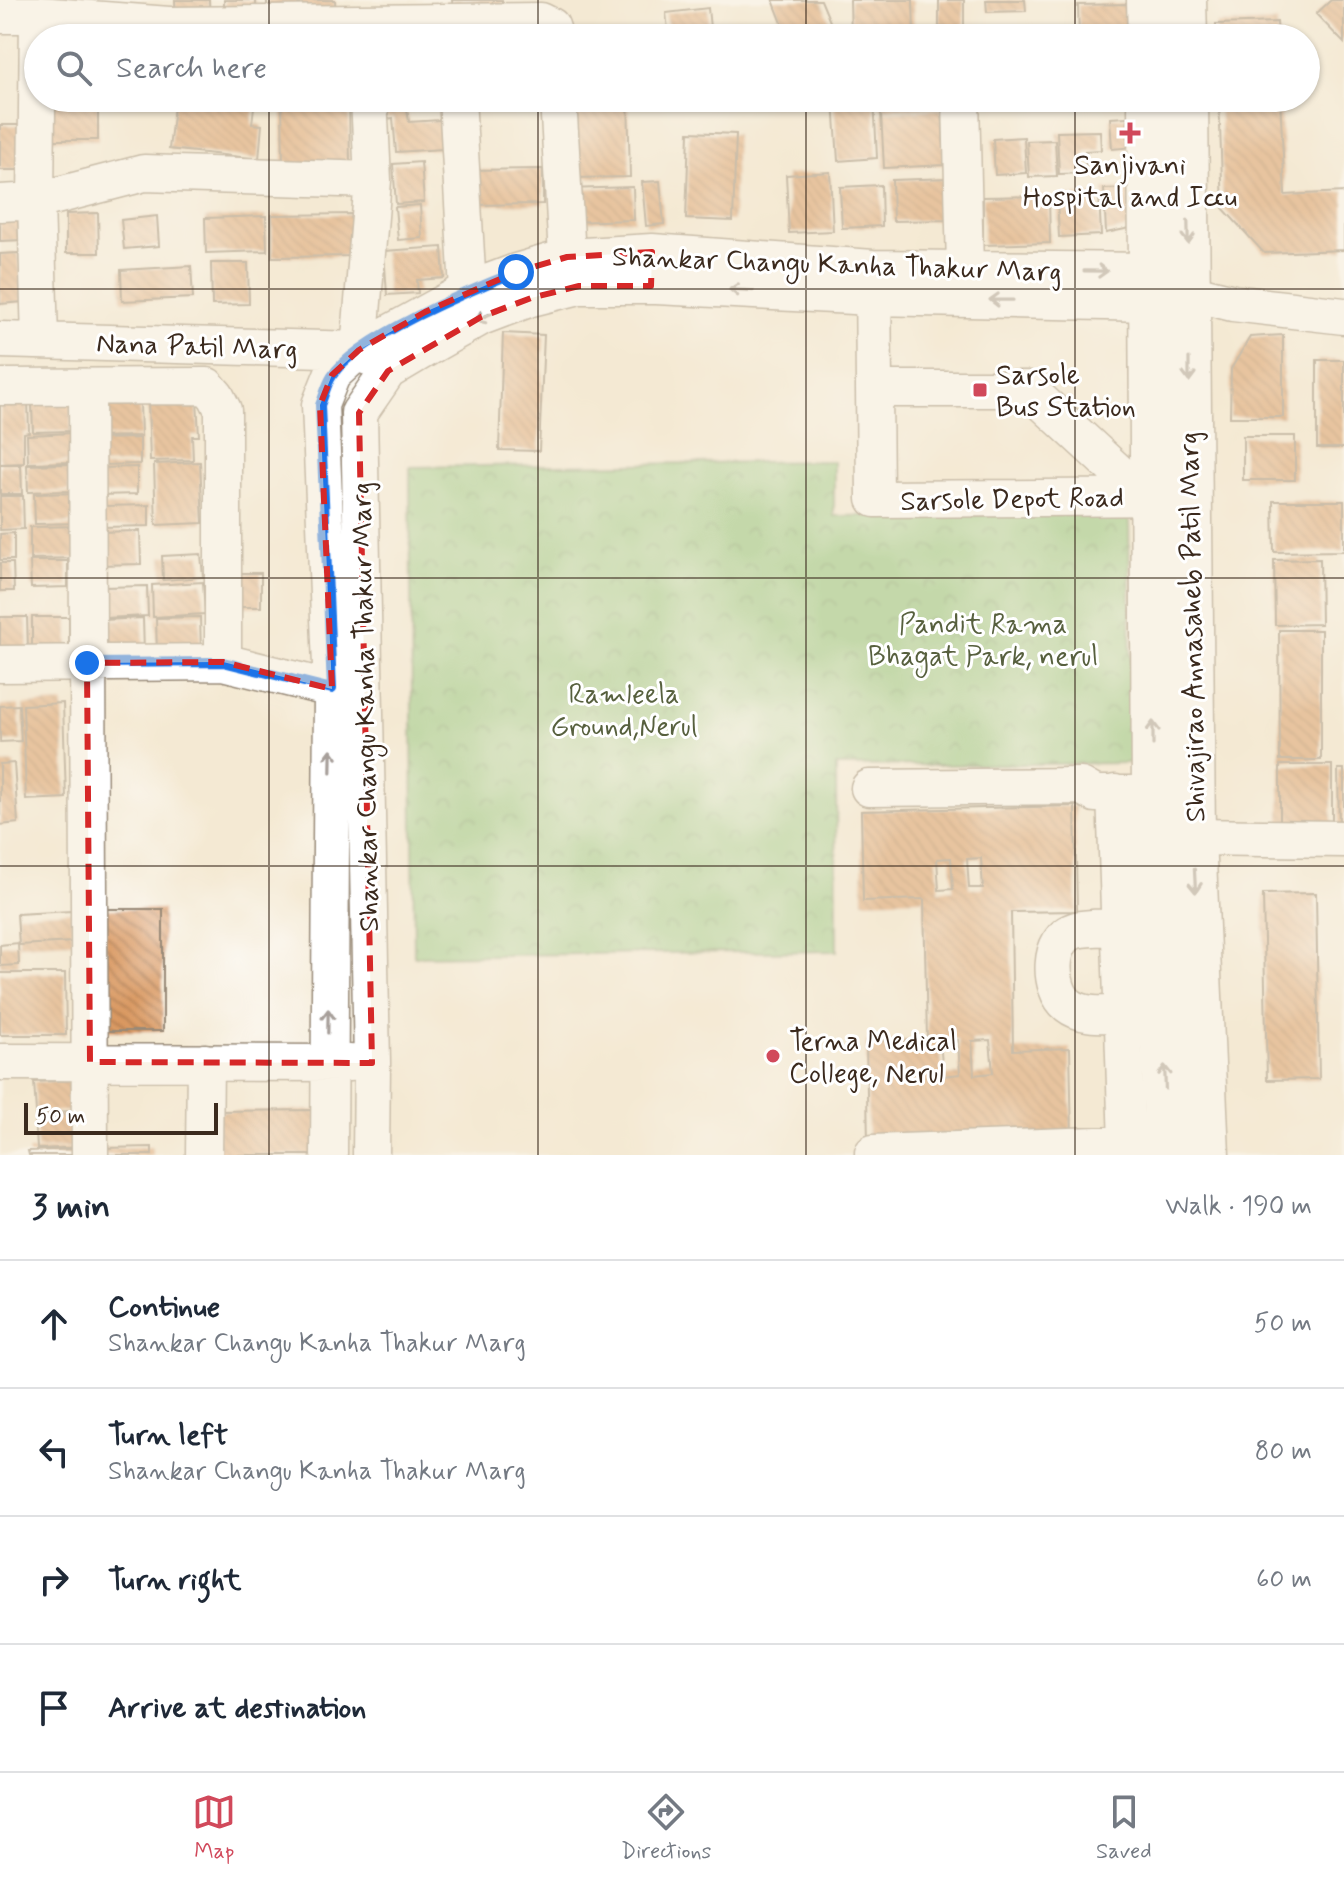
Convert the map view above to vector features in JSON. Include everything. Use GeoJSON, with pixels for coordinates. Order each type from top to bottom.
{"type":"FeatureCollection","features":[{"type":"Feature","properties":{"kind":"main road"},"geometry":{"type":"LineString","coordinates":[[1149,0],[1150,24]]}},
{"type":"Feature","properties":{"kind":"main road"},"geometry":{"type":"LineString","coordinates":[[1184,0],[1185,24]]}},
{"type":"Feature","properties":{"kind":"main road","name":"Shivajirao Annasaheb Patil Marg"},"geometry":{"type":"LineString","coordinates":[[1151,112],[1165,289],[1162,497],[1164,805],[1175,1148]]}},
{"type":"Feature","properties":{"kind":"main road","name":"Shivajirao Annasaheb Patil Marg"},"geometry":{"type":"LineString","coordinates":[[1165,289],[1184,112]]}},
{"type":"Feature","properties":{"kind":"main road","name":"Shivajirao Annasaheb Patil Marg"},"geometry":{"type":"LineString","coordinates":[[1164,805],[1175,1148]]}},
{"type":"Feature","properties":{"kind":"street"},"geometry":{"type":"LineString","coordinates":[[0,15],[168,13],[366,20],[541,21],[547,24]]}},
{"type":"Feature","properties":{"kind":"street"},"geometry":{"type":"LineString","coordinates":[[38,15],[38,24]]}},
{"type":"Feature","properties":{"kind":"street"},"geometry":{"type":"LineString","coordinates":[[37,112],[40,340]]}},
{"type":"Feature","properties":{"kind":"street"},"geometry":{"type":"LineString","coordinates":[[370,112],[373,180],[359,350],[388,371]]}},
{"type":"Feature","properties":{"kind":"street"},"geometry":{"type":"LineString","coordinates":[[458,112],[468,290]]}},
{"type":"Feature","properties":{"kind":"street"},"geometry":{"type":"LineString","coordinates":[[559,112],[567,257]]}},
{"type":"Feature","properties":{"kind":"street"},"geometry":{"type":"LineString","coordinates":[[961,112],[965,269]]}},
{"type":"Feature","properties":{"kind":"street"},"geometry":{"type":"LineString","coordinates":[[0,203],[36,201],[144,173],[373,180]]}},
{"type":"Feature","properties":{"kind":"street","name":"Shankar Changu Kanha Thakur Marg"},"geometry":{"type":"LineString","coordinates":[[371,1155],[372,1063],[347,690],[320,405],[332,375],[359,350],[468,290],[567,257],[651,269],[873,282],[1165,289]]}},
{"type":"Feature","properties":{"kind":"street","name":"Shankar Changu Kanha Thakur Marg"},"geometry":{"type":"LineString","coordinates":[[329,1155],[328,1062],[359,413],[388,371],[481,317],[531,298],[651,269]]}},
{"type":"Feature","properties":{"kind":"street","name":"Shankar Changu Kanha Thakur Marg"},"geometry":{"type":"LineString","coordinates":[[873,282],[965,269],[1165,289],[1233,303],[1344,316]]}},
{"type":"Feature","properties":{"kind":"street","name":"Sarsole Depot Road"},"geometry":{"type":"LineString","coordinates":[[873,282],[875,499],[1162,497]]}},
{"type":"Feature","properties":{"kind":"street","name":"Nana Patil Marg"},"geometry":{"type":"LineString","coordinates":[[0,340],[359,350]]}},
{"type":"Feature","properties":{"kind":"street"},"geometry":{"type":"LineString","coordinates":[[0,387],[207,386],[216,396],[223,410],[223,662]]}},
{"type":"Feature","properties":{"kind":"street"},"geometry":{"type":"LineString","coordinates":[[87,387],[90,1155]]}},
{"type":"Feature","properties":{"kind":"street"},"geometry":{"type":"LineString","coordinates":[[874,389],[1028,389],[1162,497]]}},
{"type":"Feature","properties":{"kind":"street"},"geometry":{"type":"LineString","coordinates":[[0,664],[223,662],[347,690]]}},
{"type":"Feature","properties":{"kind":"street"},"geometry":{"type":"LineString","coordinates":[[869,788],[1081,786],[1095,794],[1344,839]]}},
{"type":"Feature","properties":{"kind":"street"},"geometry":{"type":"LineString","coordinates":[[873,1153],[1175,1148],[1123,1014],[1120,927],[1164,805]]}},
{"type":"Feature","properties":{"kind":"street"},"geometry":{"type":"LineString","coordinates":[[1120,927],[1074,930],[1055,951],[1054,975],[1066,1003],[1076,1010],[1091,1014],[1123,1014]]}},
{"type":"Feature","properties":{"kind":"street"},"geometry":{"type":"LineString","coordinates":[[0,1062],[372,1063]]}},
{"type":"Feature","properties":{"kind":"street"},"geometry":{"type":"LineString","coordinates":[[204,1155],[205,1062]]}},
{"type":"Feature","properties":{"kind":"highlighted area"},"geometry":{"type":"Polygon","coordinates":[[[652,252],[651,286],[579,286],[531,298],[481,317],[388,371],[359,413],[372,1063],[90,1062],[87,663],[223,662],[332,689],[320,405],[332,375],[359,350],[425,312],[516,272],[567,257],[652,252]]]}},
{"type":"Feature","properties":{"kind":"green space","name":"Ramleela Ground,Nerul"},"geometry":{"type":"Polygon","coordinates":[[[834,461],[834,516],[1129,513],[1132,763],[836,766],[837,951],[414,956],[410,467],[834,461]]]}},
{"type":"Feature","properties":{"kind":"building"},"geometry":{"type":"Polygon","coordinates":[[[175,0],[209,0],[210,21],[176,22],[175,0]]]}},
{"type":"Feature","properties":{"kind":"building"},"geometry":{"type":"Polygon","coordinates":[[[224,0],[256,0],[256,17],[224,18],[224,0]]]}},
{"type":"Feature","properties":{"kind":"building"},"geometry":{"type":"Polygon","coordinates":[[[267,0],[298,0],[299,15],[267,17],[267,0]]]}},
{"type":"Feature","properties":{"kind":"building"},"geometry":{"type":"Polygon","coordinates":[[[300,0],[335,0],[336,19],[301,20],[300,0]]]}},
{"type":"Feature","properties":{"kind":"building"},"geometry":{"type":"Polygon","coordinates":[[[452,0],[502,0],[502,4],[453,9],[452,0]]]}},
{"type":"Feature","properties":{"kind":"building"},"geometry":{"type":"Polygon","coordinates":[[[773,0],[821,0],[831,24],[782,24],[773,0]]]}},
{"type":"Feature","properties":{"kind":"building"},"geometry":{"type":"Polygon","coordinates":[[[850,0],[913,0],[914,24],[851,24],[850,0]]]}},
{"type":"Feature","properties":{"kind":"building"},"geometry":{"type":"Polygon","coordinates":[[[939,0],[964,0],[964,24],[939,24],[939,0]]]}},
{"type":"Feature","properties":{"kind":"building"},"geometry":{"type":"Polygon","coordinates":[[[986,0],[1025,0],[1026,11],[987,12],[986,0]]]}},
{"type":"Feature","properties":{"kind":"building"},"geometry":{"type":"Polygon","coordinates":[[[1331,0],[1344,0],[1344,43],[1316,14],[1331,0]]]}},
{"type":"Feature","properties":{"kind":"building"},"geometry":{"type":"Polygon","coordinates":[[[1130,4],[1130,24],[1079,24],[1078,5],[1130,4]]]}},
{"type":"Feature","properties":{"kind":"building"},"geometry":{"type":"Polygon","coordinates":[[[708,8],[710,24],[667,24],[666,13],[708,8]]]}},
{"type":"Feature","properties":{"kind":"building"},"geometry":{"type":"Polygon","coordinates":[[[1277,22],[1277,24],[1216,24],[1277,22]]]}},
{"type":"Feature","properties":{"kind":"building"},"geometry":{"type":"Polygon","coordinates":[[[44,112],[98,112],[98,140],[44,140],[44,112]]]}},
{"type":"Feature","properties":{"kind":"building"},"geometry":{"type":"Polygon","coordinates":[[[173,112],[253,112],[252,124],[262,125],[259,159],[169,149],[173,112]]]}},
{"type":"Feature","properties":{"kind":"building"},"geometry":{"type":"Polygon","coordinates":[[[282,112],[349,112],[350,167],[283,168],[282,112]]]}},
{"type":"Feature","properties":{"kind":"building"},"geometry":{"type":"Polygon","coordinates":[[[386,112],[407,112],[409,122],[440,120],[442,149],[396,152],[393,118],[387,119],[386,112]]]}},
{"type":"Feature","properties":{"kind":"building"},"geometry":{"type":"Polygon","coordinates":[[[567,112],[628,112],[630,177],[569,178],[567,112]]]}},
{"type":"Feature","properties":{"kind":"building"},"geometry":{"type":"Polygon","coordinates":[[[835,112],[875,112],[877,158],[838,161],[835,112]]]}},
{"type":"Feature","properties":{"kind":"building"},"geometry":{"type":"Polygon","coordinates":[[[881,112],[942,112],[945,165],[884,168],[881,112]]]}},
{"type":"Feature","properties":{"kind":"building"},"geometry":{"type":"Polygon","coordinates":[[[1220,112],[1281,112],[1285,195],[1344,192],[1344,250],[1264,253],[1223,208],[1220,112]]]}},
{"type":"Feature","properties":{"kind":"building"},"geometry":{"type":"Polygon","coordinates":[[[1144,116],[1146,146],[1112,149],[1110,118],[1144,116]]]}},
{"type":"Feature","properties":{"kind":"building"},"geometry":{"type":"Polygon","coordinates":[[[0,125],[25,125],[26,170],[0,170],[0,125]]]}},
{"type":"Feature","properties":{"kind":"building"},"geometry":{"type":"Polygon","coordinates":[[[1100,131],[1101,150],[1085,151],[1086,173],[1059,174],[1057,132],[1100,131]]]}},
{"type":"Feature","properties":{"kind":"building"},"geometry":{"type":"Polygon","coordinates":[[[689,132],[736,134],[733,221],[686,219],[689,132]]]}},
{"type":"Feature","properties":{"kind":"building"},"geometry":{"type":"Polygon","coordinates":[[[1024,137],[1026,173],[995,175],[993,139],[1024,137]]]}},
{"type":"Feature","properties":{"kind":"building"},"geometry":{"type":"Polygon","coordinates":[[[1055,140],[1057,176],[1029,177],[1027,141],[1055,140]]]}},
{"type":"Feature","properties":{"kind":"building"},"geometry":{"type":"Polygon","coordinates":[[[421,162],[424,202],[396,204],[393,164],[421,162]]]}},
{"type":"Feature","properties":{"kind":"building"},"geometry":{"type":"Polygon","coordinates":[[[543,169],[543,204],[470,205],[470,170],[543,169]]]}},
{"type":"Feature","properties":{"kind":"building"},"geometry":{"type":"Polygon","coordinates":[[[830,172],[833,231],[789,233],[786,175],[830,172]]]}},
{"type":"Feature","properties":{"kind":"building"},"geometry":{"type":"Polygon","coordinates":[[[950,178],[952,220],[893,221],[892,180],[950,178]]]}},
{"type":"Feature","properties":{"kind":"building"},"geometry":{"type":"Polygon","coordinates":[[[660,181],[664,224],[646,226],[642,182],[660,181]]]}},
{"type":"Feature","properties":{"kind":"building"},"geometry":{"type":"Polygon","coordinates":[[[881,185],[882,226],[842,228],[840,187],[881,185]]]}},
{"type":"Feature","properties":{"kind":"building"},"geometry":{"type":"Polygon","coordinates":[[[633,187],[634,220],[568,222],[567,189],[633,187]]]}},
{"type":"Feature","properties":{"kind":"building"},"geometry":{"type":"Polygon","coordinates":[[[1138,188],[1140,226],[1106,233],[1104,189],[1138,188]]]}},
{"type":"Feature","properties":{"kind":"building"},"geometry":{"type":"Polygon","coordinates":[[[1099,194],[1101,235],[1059,237],[1057,196],[1099,194]]]}},
{"type":"Feature","properties":{"kind":"building"},"geometry":{"type":"Polygon","coordinates":[[[1049,196],[1050,243],[983,245],[983,197],[1049,196]]]}},
{"type":"Feature","properties":{"kind":"building"},"geometry":{"type":"Polygon","coordinates":[[[420,205],[422,238],[398,240],[395,207],[420,205]]]}},
{"type":"Feature","properties":{"kind":"building"},"geometry":{"type":"Polygon","coordinates":[[[22,213],[23,240],[0,241],[0,214],[22,213]]]}},
{"type":"Feature","properties":{"kind":"building"},"geometry":{"type":"Polygon","coordinates":[[[98,213],[99,253],[66,253],[66,214],[98,213]]]}},
{"type":"Feature","properties":{"kind":"building"},"geometry":{"type":"Polygon","coordinates":[[[355,214],[356,256],[272,257],[272,215],[355,214]]]}},
{"type":"Feature","properties":{"kind":"building"},"geometry":{"type":"Polygon","coordinates":[[[157,216],[159,246],[124,249],[121,220],[157,216]]]}},
{"type":"Feature","properties":{"kind":"building"},"geometry":{"type":"Polygon","coordinates":[[[266,216],[267,251],[206,253],[205,218],[266,216]]]}},
{"type":"Feature","properties":{"kind":"building"},"geometry":{"type":"Polygon","coordinates":[[[442,247],[444,278],[417,280],[418,293],[387,295],[384,251],[442,247]]]}},
{"type":"Feature","properties":{"kind":"building"},"geometry":{"type":"Polygon","coordinates":[[[19,253],[23,302],[0,304],[0,254],[19,253]]]}},
{"type":"Feature","properties":{"kind":"building"},"geometry":{"type":"Polygon","coordinates":[[[211,263],[248,263],[249,304],[212,305],[211,263]]]}},
{"type":"Feature","properties":{"kind":"building"},"geometry":{"type":"Polygon","coordinates":[[[191,266],[193,298],[122,301],[121,270],[191,266]]]}},
{"type":"Feature","properties":{"kind":"building"},"geometry":{"type":"Polygon","coordinates":[[[503,333],[544,335],[539,451],[499,450],[503,333]]]}},
{"type":"Feature","properties":{"kind":"building"},"geometry":{"type":"Polygon","coordinates":[[[1283,335],[1283,417],[1230,417],[1231,369],[1250,337],[1283,335]]]}},
{"type":"Feature","properties":{"kind":"building"},"geometry":{"type":"Polygon","coordinates":[[[1317,360],[1344,360],[1344,448],[1317,448],[1317,360]]]}},
{"type":"Feature","properties":{"kind":"building"},"geometry":{"type":"Polygon","coordinates":[[[28,399],[29,432],[24,433],[24,463],[0,464],[0,400],[28,399]]]}},
{"type":"Feature","properties":{"kind":"building"},"geometry":{"type":"Polygon","coordinates":[[[197,399],[199,436],[192,436],[193,460],[150,461],[148,400],[197,399]]]}},
{"type":"Feature","properties":{"kind":"building"},"geometry":{"type":"Polygon","coordinates":[[[71,403],[71,431],[33,432],[32,404],[71,403]]]}},
{"type":"Feature","properties":{"kind":"building"},"geometry":{"type":"Polygon","coordinates":[[[140,403],[141,436],[95,437],[94,405],[140,403]]]}},
{"type":"Feature","properties":{"kind":"building"},"geometry":{"type":"Polygon","coordinates":[[[75,433],[75,462],[28,463],[27,435],[75,433]]]}},
{"type":"Feature","properties":{"kind":"building"},"geometry":{"type":"Polygon","coordinates":[[[1243,436],[1295,436],[1295,480],[1243,480],[1243,436]]]}},
{"type":"Feature","properties":{"kind":"building"},"geometry":{"type":"Polygon","coordinates":[[[140,438],[140,464],[101,465],[100,439],[140,438]]]}},
{"type":"Feature","properties":{"kind":"building"},"geometry":{"type":"Polygon","coordinates":[[[200,462],[203,523],[156,525],[154,464],[200,462]]]}},
{"type":"Feature","properties":{"kind":"building"},"geometry":{"type":"Polygon","coordinates":[[[69,464],[69,491],[28,492],[27,465],[69,464]]]}},
{"type":"Feature","properties":{"kind":"building"},"geometry":{"type":"Polygon","coordinates":[[[0,465],[21,465],[22,494],[0,494],[0,465]]]}},
{"type":"Feature","properties":{"kind":"building"},"geometry":{"type":"Polygon","coordinates":[[[137,467],[137,494],[100,495],[100,468],[137,467]]]}},
{"type":"Feature","properties":{"kind":"building"},"geometry":{"type":"Polygon","coordinates":[[[84,493],[85,523],[35,524],[34,494],[84,493]]]}},
{"type":"Feature","properties":{"kind":"building"},"geometry":{"type":"Polygon","coordinates":[[[0,496],[23,496],[24,529],[0,530],[0,496]]]}},
{"type":"Feature","properties":{"kind":"building"},"geometry":{"type":"Polygon","coordinates":[[[1273,501],[1344,501],[1344,551],[1274,552],[1273,501]]]}},
{"type":"Feature","properties":{"kind":"building"},"geometry":{"type":"Polygon","coordinates":[[[149,505],[149,526],[102,527],[102,506],[149,505]]]}},
{"type":"Feature","properties":{"kind":"building"},"geometry":{"type":"Polygon","coordinates":[[[82,526],[83,558],[30,559],[30,527],[82,526]]]}},
{"type":"Feature","properties":{"kind":"building"},"geometry":{"type":"Polygon","coordinates":[[[140,531],[141,564],[97,565],[96,532],[140,531]]]}},
{"type":"Feature","properties":{"kind":"building"},"geometry":{"type":"Polygon","coordinates":[[[14,533],[14,560],[0,560],[0,534],[14,533]]]}},
{"type":"Feature","properties":{"kind":"building"},"geometry":{"type":"Polygon","coordinates":[[[201,554],[203,577],[163,580],[162,556],[201,554]]]}},
{"type":"Feature","properties":{"kind":"building"},"geometry":{"type":"Polygon","coordinates":[[[1320,559],[1321,624],[1275,625],[1274,560],[1320,559]]]}},
{"type":"Feature","properties":{"kind":"building"},"geometry":{"type":"Polygon","coordinates":[[[30,561],[68,561],[68,587],[31,588],[30,561]]]}},
{"type":"Feature","properties":{"kind":"building"},"geometry":{"type":"Polygon","coordinates":[[[0,563],[13,563],[14,591],[0,591],[0,563]]]}},
{"type":"Feature","properties":{"kind":"building"},"geometry":{"type":"Polygon","coordinates":[[[236,573],[261,573],[261,607],[236,607],[236,573]]]}},
{"type":"Feature","properties":{"kind":"building"},"geometry":{"type":"Polygon","coordinates":[[[203,582],[205,614],[153,617],[152,585],[203,582]]]}},
{"type":"Feature","properties":{"kind":"building"},"geometry":{"type":"Polygon","coordinates":[[[147,586],[148,616],[103,618],[103,587],[147,586]]]}},
{"type":"Feature","properties":{"kind":"building"},"geometry":{"type":"Polygon","coordinates":[[[0,617],[27,617],[28,649],[0,650],[0,617]]]}},
{"type":"Feature","properties":{"kind":"building"},"geometry":{"type":"Polygon","coordinates":[[[32,617],[69,617],[69,652],[32,652],[32,617]]]}},
{"type":"Feature","properties":{"kind":"building"},"geometry":{"type":"Polygon","coordinates":[[[200,617],[201,652],[157,654],[156,618],[200,617]]]}},
{"type":"Feature","properties":{"kind":"building"},"geometry":{"type":"Polygon","coordinates":[[[143,618],[144,653],[104,654],[103,620],[143,618]]]}},
{"type":"Feature","properties":{"kind":"building"},"geometry":{"type":"Polygon","coordinates":[[[1279,630],[1321,630],[1321,760],[1280,760],[1279,630]]]}},
{"type":"Feature","properties":{"kind":"building"},"geometry":{"type":"Polygon","coordinates":[[[63,703],[66,798],[26,800],[23,705],[63,703]]]}},
{"type":"Feature","properties":{"kind":"building"},"geometry":{"type":"Polygon","coordinates":[[[19,705],[21,741],[0,742],[0,706],[19,705]]]}},
{"type":"Feature","properties":{"kind":"building"},"geometry":{"type":"Polygon","coordinates":[[[14,763],[18,823],[0,825],[0,764],[14,763]]]}},
{"type":"Feature","properties":{"kind":"building"},"geometry":{"type":"Polygon","coordinates":[[[1280,765],[1332,765],[1332,830],[1280,830],[1280,765]]]}},
{"type":"Feature","properties":{"kind":"building"},"geometry":{"type":"Polygon","coordinates":[[[1338,769],[1344,769],[1344,827],[1339,827],[1338,769]]]}},
{"type":"Feature","properties":{"kind":"building"},"geometry":{"type":"Polygon","coordinates":[[[1075,806],[1077,911],[1011,912],[1013,1050],[1070,1048],[1072,1139],[868,1144],[866,1041],[927,1040],[924,899],[863,901],[861,811],[1075,806]],[[951,858],[937,859],[939,890],[953,889],[951,858]],[[981,858],[967,859],[969,888],[983,888],[981,858]],[[958,1040],[940,1041],[943,1076],[960,1074],[958,1040]],[[990,1040],[972,1041],[974,1075],[993,1073],[990,1040]]]}},
{"type":"Feature","properties":{"kind":"building"},"geometry":{"type":"Polygon","coordinates":[[[1316,893],[1319,1079],[1267,1080],[1263,894],[1316,893]]]}},
{"type":"Feature","properties":{"kind":"building"},"geometry":{"type":"Polygon","coordinates":[[[105,909],[163,909],[163,1031],[106,1031],[105,909]]]}},
{"type":"Feature","properties":{"kind":"building"},"geometry":{"type":"Polygon","coordinates":[[[71,911],[73,942],[19,945],[17,914],[71,911]]]}},
{"type":"Feature","properties":{"kind":"building"},"geometry":{"type":"Polygon","coordinates":[[[18,943],[19,965],[0,966],[0,945],[18,943]]]}},
{"type":"Feature","properties":{"kind":"building"},"geometry":{"type":"Polygon","coordinates":[[[0,973],[65,973],[66,1035],[0,1035],[0,973]]]}},
{"type":"Feature","properties":{"kind":"building"},"geometry":{"type":"Polygon","coordinates":[[[79,1080],[80,1111],[36,1112],[34,1082],[79,1080]]]}},
{"type":"Feature","properties":{"kind":"building"},"geometry":{"type":"Polygon","coordinates":[[[317,1110],[318,1155],[218,1155],[218,1111],[317,1110]]]}},
{"type":"Feature","properties":{"kind":"building"},"geometry":{"type":"Polygon","coordinates":[[[85,1114],[87,1147],[37,1149],[35,1115],[85,1114]]]}},
{"type":"Feature","properties":{"kind":"building"},"geometry":{"type":"Polygon","coordinates":[[[152,1147],[152,1155],[103,1155],[103,1148],[152,1147]]]}},
{"type":"Feature","properties":{"kind":"building"},"geometry":{"type":"Polygon","coordinates":[[[78,1149],[78,1155],[29,1155],[28,1151],[78,1149]]]}},
{"type":"Feature","properties":{"kind":"place","name":"Sanjivani Hospital and Iccu"},"geometry":{"type":"Point","coordinates":[1130,133]}},
{"type":"Feature","properties":{"kind":"place","name":"Sarsole Bus Station"},"geometry":{"type":"Point","coordinates":[980,390]}},
{"type":"Feature","properties":{"kind":"place","name":"Terna Medical College, Nerul"},"geometry":{"type":"Point","coordinates":[773,1056]}},
{"type":"Feature","properties":{"kind":"route"},"geometry":{"type":"LineString","coordinates":[[87,663],[223,662],[332,689],[320,405],[332,375],[359,350],[425,312],[468,290],[516,272]]}},
{"type":"Feature","properties":{"kind":"park label","name":"Pandit Rama Bhagat Park, nerul"},"geometry":{"type":"Point","coordinates":[983,639]}}]}
